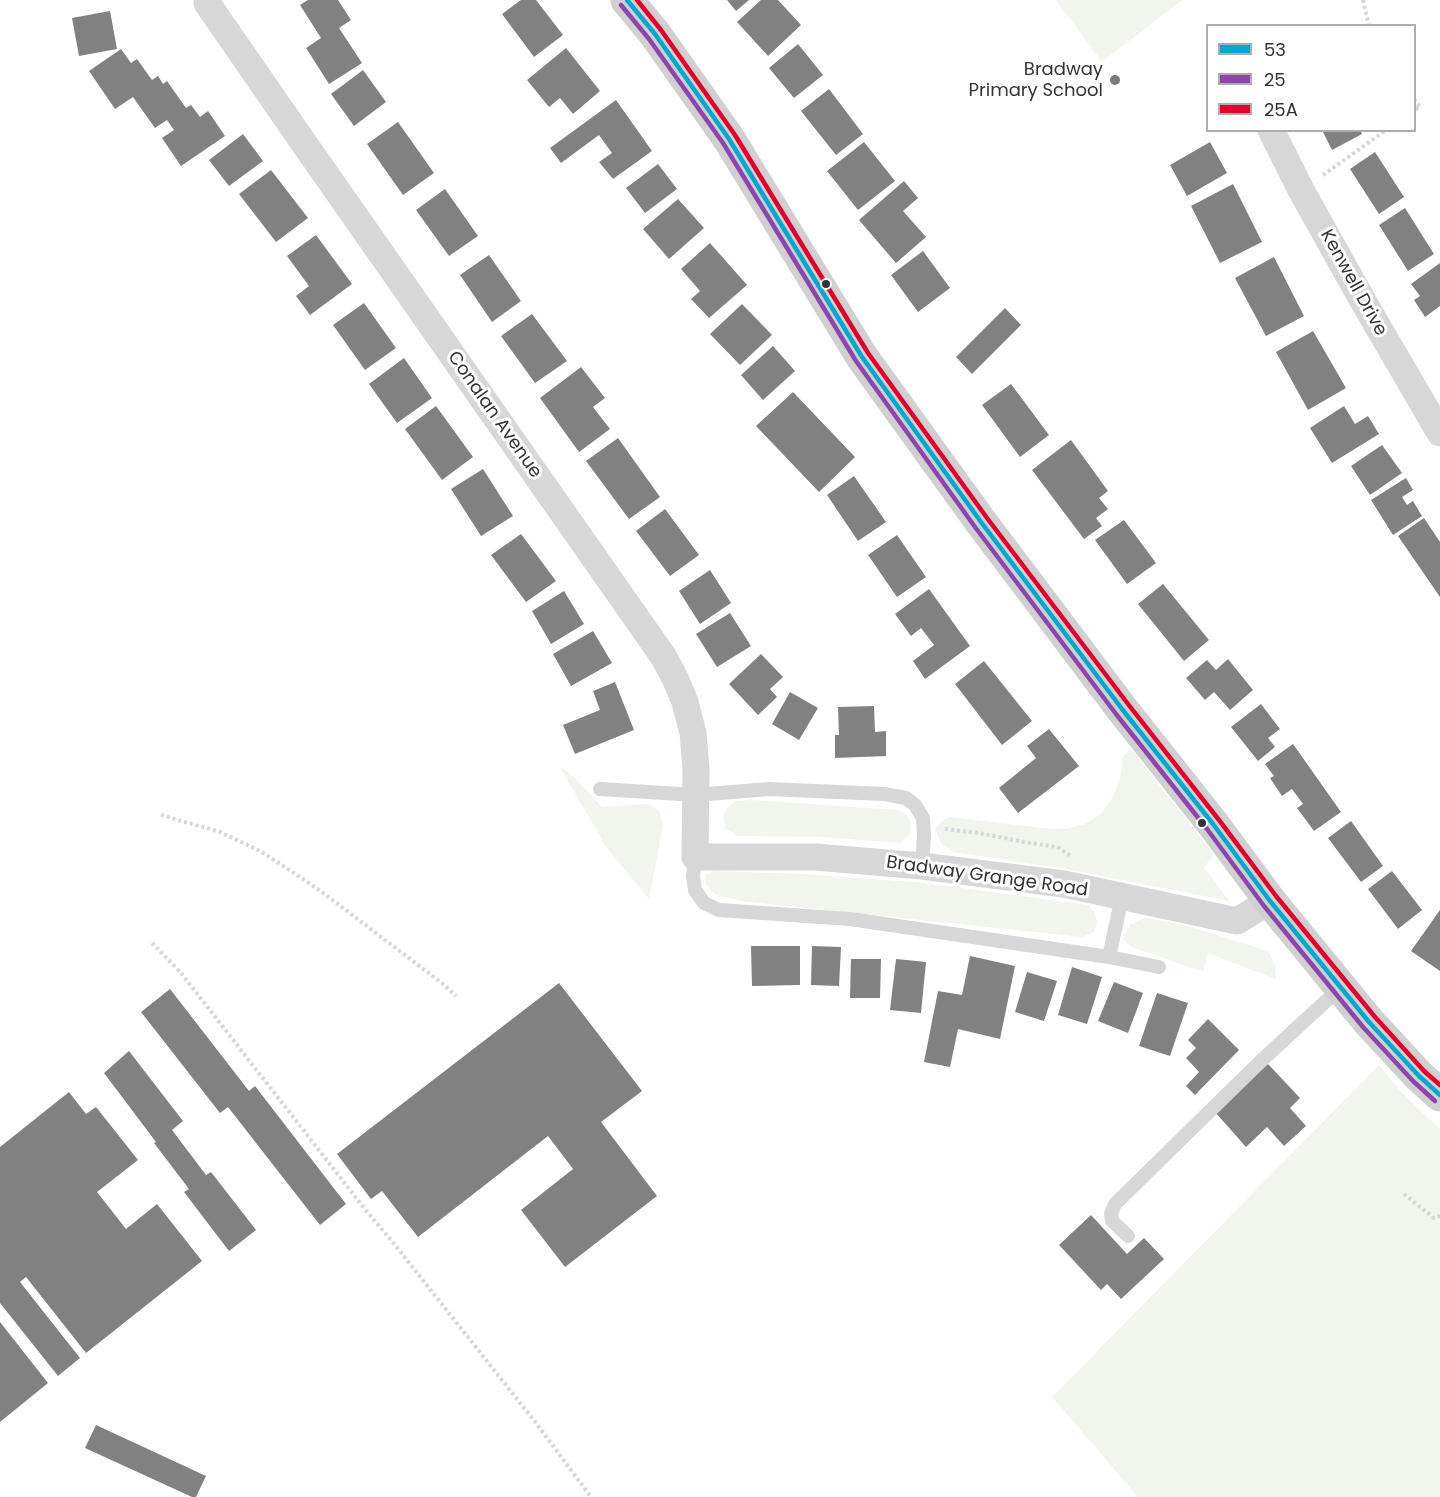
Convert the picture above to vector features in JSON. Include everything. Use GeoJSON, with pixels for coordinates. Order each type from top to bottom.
{"type":"FeatureCollection","features":[{"type":"Feature","properties":{"kind":"main road"},"geometry":{"type":"LineString","coordinates":[[627,0],[661,42],[729,139],[862,357],[988,532],[1270,901],[1369,1022],[1419,1076],[1440,1095]]}},
{"type":"Feature","properties":{"kind":"street","name":"Conalan Avenue"},"geometry":{"type":"LineString","coordinates":[[207,3],[663,656],[675,678],[693,733],[696,769],[695,857]]}},
{"type":"Feature","properties":{"kind":"street","name":"Kenwell Drive"},"geometry":{"type":"LineString","coordinates":[[1271,132],[1301,190],[1440,433]]}},
{"type":"Feature","properties":{"kind":"street","name":"Bradway Grange Road"},"geometry":{"type":"LineString","coordinates":[[695,857],[815,857],[922,866],[1064,884],[1237,921],[1270,901]]}},
{"type":"Feature","properties":{"kind":"lane"},"geometry":{"type":"LineString","coordinates":[[600,789],[696,795],[769,789],[884,794],[906,798],[915,805],[923,818],[922,866]]}},
{"type":"Feature","properties":{"kind":"lane"},"geometry":{"type":"LineString","coordinates":[[695,857],[693,876],[695,890],[704,903],[719,910],[850,919],[1109,957],[1159,967]]}},
{"type":"Feature","properties":{"kind":"lane"},"geometry":{"type":"LineString","coordinates":[[1109,957],[1122,897]]}},
{"type":"Feature","properties":{"kind":"lane"},"geometry":{"type":"LineString","coordinates":[[1128,1236],[1112,1221],[1111,1214],[1115,1203],[1263,1059],[1342,988]]}},
{"type":"Feature","properties":{"kind":"path"},"geometry":{"type":"LineString","coordinates":[[1363,0],[1369,24]]}},
{"type":"Feature","properties":{"kind":"path"},"geometry":{"type":"LineString","coordinates":[[1301,190],[1383,132]]}},
{"type":"Feature","properties":{"kind":"path"},"geometry":{"type":"LineString","coordinates":[[161,815],[220,832],[260,851],[322,892],[456,996]]}},
{"type":"Feature","properties":{"kind":"path"},"geometry":{"type":"LineString","coordinates":[[152,943],[181,973],[364,1208],[392,1240],[536,1423],[591,1497]]}},
{"type":"Feature","properties":{"kind":"path"},"geometry":{"type":"LineString","coordinates":[[1404,1194],[1434,1218],[1440,1216]]}},
{"type":"Feature","properties":{"kind":"shaded area"},"geometry":{"type":"Polygon","coordinates":[[[1056,0],[1182,0],[1102,62],[1056,0]]]}},
{"type":"Feature","properties":{"kind":"shaded area"},"geometry":{"type":"Polygon","coordinates":[[[1131,749],[1214,855],[1204,867],[1229,901],[1067,869],[953,852],[941,843],[935,829],[942,821],[950,817],[1042,828],[1066,829],[1085,824],[1101,814],[1112,798],[1120,780],[1123,756],[1131,749]]]}},
{"type":"Feature","properties":{"kind":"shaded area"},"geometry":{"type":"Polygon","coordinates":[[[560,767],[574,777],[602,807],[648,804],[659,811],[663,825],[649,899],[606,847],[560,767]]]}},
{"type":"Feature","properties":{"kind":"shaded area"},"geometry":{"type":"Polygon","coordinates":[[[752,800],[898,810],[906,814],[911,822],[910,834],[900,843],[822,837],[738,836],[726,829],[723,817],[726,809],[735,801],[752,800]]]}},
{"type":"Feature","properties":{"kind":"shaded area"},"geometry":{"type":"Polygon","coordinates":[[[713,871],[805,874],[925,883],[1088,905],[1095,913],[1097,923],[1094,932],[1082,937],[741,901],[716,895],[705,884],[706,875],[713,871]]]}},
{"type":"Feature","properties":{"kind":"shaded area"},"geometry":{"type":"Polygon","coordinates":[[[1145,918],[1181,924],[1268,951],[1275,966],[1276,979],[1208,953],[1203,972],[1132,947],[1123,939],[1130,925],[1145,918]]]}},
{"type":"Feature","properties":{"kind":"shaded area"},"geometry":{"type":"Polygon","coordinates":[[[1379,1065],[1403,1094],[1440,1128],[1440,1497],[1138,1497],[1052,1397],[1379,1065]]]}},
{"type":"Feature","properties":{"kind":"building"},"geometry":{"type":"Polygon","coordinates":[[[308,0],[338,0],[351,20],[339,28],[362,63],[329,84],[306,48],[321,38],[300,5],[308,0]]]}},
{"type":"Feature","properties":{"kind":"building"},"geometry":{"type":"Polygon","coordinates":[[[521,0],[536,0],[563,35],[534,57],[502,14],[521,0]]]}},
{"type":"Feature","properties":{"kind":"building"},"geometry":{"type":"Polygon","coordinates":[[[727,0],[749,0],[736,11],[727,0]]]}},
{"type":"Feature","properties":{"kind":"building"},"geometry":{"type":"Polygon","coordinates":[[[761,0],[778,0],[801,25],[768,56],[737,22],[761,0]]]}},
{"type":"Feature","properties":{"kind":"building"},"geometry":{"type":"Polygon","coordinates":[[[110,11],[117,49],[79,56],[72,18],[110,11]]]}},
{"type":"Feature","properties":{"kind":"building"},"geometry":{"type":"Polygon","coordinates":[[[798,44],[823,75],[794,98],[769,68],[798,44]]]}},
{"type":"Feature","properties":{"kind":"building"},"geometry":{"type":"Polygon","coordinates":[[[566,48],[600,91],[573,114],[560,98],[549,107],[527,80],[566,48]]]}},
{"type":"Feature","properties":{"kind":"building"},"geometry":{"type":"Polygon","coordinates":[[[121,49],[131,63],[137,59],[152,80],[158,76],[163,84],[167,81],[186,108],[191,105],[200,117],[208,111],[225,136],[181,166],[162,138],[174,130],[167,120],[155,128],[133,97],[115,109],[89,71],[121,49]]]}},
{"type":"Feature","properties":{"kind":"building"},"geometry":{"type":"Polygon","coordinates":[[[363,70],[386,102],[354,126],[331,94],[363,70]]]}},
{"type":"Feature","properties":{"kind":"building"},"geometry":{"type":"Polygon","coordinates":[[[829,89],[863,134],[836,155],[801,111],[829,89]]]}},
{"type":"Feature","properties":{"kind":"building"},"geometry":{"type":"Polygon","coordinates":[[[616,100],[652,151],[613,179],[599,162],[612,153],[599,135],[561,163],[550,148],[616,100]]]}},
{"type":"Feature","properties":{"kind":"building"},"geometry":{"type":"Polygon","coordinates":[[[398,122],[434,173],[403,195],[367,144],[398,122]]]}},
{"type":"Feature","properties":{"kind":"building"},"geometry":{"type":"Polygon","coordinates":[[[1323,132],[1361,132],[1362,134],[1332,150],[1323,132]]]}},
{"type":"Feature","properties":{"kind":"building"},"geometry":{"type":"Polygon","coordinates":[[[243,134],[263,161],[229,186],[209,160],[243,134]]]}},
{"type":"Feature","properties":{"kind":"building"},"geometry":{"type":"Polygon","coordinates":[[[864,142],[895,181],[858,210],[827,171],[864,142]]]}},
{"type":"Feature","properties":{"kind":"building"},"geometry":{"type":"Polygon","coordinates":[[[1210,142],[1227,173],[1187,196],[1170,165],[1210,142]]]}},
{"type":"Feature","properties":{"kind":"building"},"geometry":{"type":"Polygon","coordinates":[[[1375,152],[1404,197],[1379,214],[1350,169],[1375,152]]]}},
{"type":"Feature","properties":{"kind":"building"},"geometry":{"type":"Polygon","coordinates":[[[658,164],[677,189],[645,213],[626,188],[658,164]]]}},
{"type":"Feature","properties":{"kind":"building"},"geometry":{"type":"Polygon","coordinates":[[[271,170],[308,218],[276,242],[239,194],[271,170]]]}},
{"type":"Feature","properties":{"kind":"building"},"geometry":{"type":"Polygon","coordinates":[[[904,181],[918,198],[903,211],[926,237],[896,263],[859,220],[904,181]]]}},
{"type":"Feature","properties":{"kind":"building"},"geometry":{"type":"Polygon","coordinates":[[[1233,184],[1262,242],[1220,263],[1191,206],[1233,184]]]}},
{"type":"Feature","properties":{"kind":"building"},"geometry":{"type":"Polygon","coordinates":[[[445,189],[478,236],[449,256],[416,210],[445,189]]]}},
{"type":"Feature","properties":{"kind":"building"},"geometry":{"type":"Polygon","coordinates":[[[678,199],[704,228],[669,259],[643,229],[678,199]]]}},
{"type":"Feature","properties":{"kind":"building"},"geometry":{"type":"Polygon","coordinates":[[[1405,208],[1434,254],[1408,271],[1379,225],[1405,208]]]}},
{"type":"Feature","properties":{"kind":"building"},"geometry":{"type":"Polygon","coordinates":[[[316,235],[352,284],[310,315],[296,296],[309,286],[287,256],[316,235]]]}},
{"type":"Feature","properties":{"kind":"building"},"geometry":{"type":"Polygon","coordinates":[[[710,243],[747,285],[709,318],[691,299],[700,291],[681,269],[710,243]]]}},
{"type":"Feature","properties":{"kind":"building"},"geometry":{"type":"Polygon","coordinates":[[[923,251],[950,288],[918,312],[891,275],[923,251]]]}},
{"type":"Feature","properties":{"kind":"building"},"geometry":{"type":"Polygon","coordinates":[[[489,255],[521,301],[492,322],[460,275],[489,255]]]}},
{"type":"Feature","properties":{"kind":"building"},"geometry":{"type":"Polygon","coordinates":[[[1274,257],[1304,316],[1266,336],[1235,278],[1274,257]]]}},
{"type":"Feature","properties":{"kind":"building"},"geometry":{"type":"Polygon","coordinates":[[[1440,263],[1440,306],[1425,317],[1414,300],[1420,296],[1411,284],[1440,263]]]}},
{"type":"Feature","properties":{"kind":"building"},"geometry":{"type":"Polygon","coordinates":[[[364,303],[396,348],[365,370],[333,325],[364,303]]]}},
{"type":"Feature","properties":{"kind":"building"},"geometry":{"type":"Polygon","coordinates":[[[742,304],[772,335],[740,365],[710,334],[742,304]]]}},
{"type":"Feature","properties":{"kind":"building"},"geometry":{"type":"Polygon","coordinates":[[[1005,308],[1021,325],[972,374],[956,357],[1005,308]]]}},
{"type":"Feature","properties":{"kind":"building"},"geometry":{"type":"Polygon","coordinates":[[[532,314],[567,361],[535,383],[501,336],[532,314]]]}},
{"type":"Feature","properties":{"kind":"building"},"geometry":{"type":"Polygon","coordinates":[[[1313,331],[1346,388],[1308,410],[1276,352],[1313,331]]]}},
{"type":"Feature","properties":{"kind":"building"},"geometry":{"type":"Polygon","coordinates":[[[773,346],[795,371],[763,400],[741,375],[773,346]]]}},
{"type":"Feature","properties":{"kind":"building"},"geometry":{"type":"Polygon","coordinates":[[[404,358],[432,398],[397,423],[369,384],[404,358]]]}},
{"type":"Feature","properties":{"kind":"building"},"geometry":{"type":"Polygon","coordinates":[[[581,367],[605,398],[593,407],[610,429],[579,452],[540,398],[581,367]]]}},
{"type":"Feature","properties":{"kind":"building"},"geometry":{"type":"Polygon","coordinates":[[[1011,384],[1049,435],[1020,457],[982,405],[1011,384]]]}},
{"type":"Feature","properties":{"kind":"building"},"geometry":{"type":"Polygon","coordinates":[[[793,392],[855,457],[819,492],[756,426],[793,392]]]}},
{"type":"Feature","properties":{"kind":"building"},"geometry":{"type":"Polygon","coordinates":[[[436,406],[473,457],[442,480],[405,429],[436,406]]]}},
{"type":"Feature","properties":{"kind":"building"},"geometry":{"type":"Polygon","coordinates":[[[1344,406],[1355,424],[1368,416],[1379,434],[1332,463],[1310,428],[1344,406]]]}},
{"type":"Feature","properties":{"kind":"building"},"geometry":{"type":"Polygon","coordinates":[[[618,438],[660,497],[629,519],[586,461],[618,438]]]}},
{"type":"Feature","properties":{"kind":"building"},"geometry":{"type":"Polygon","coordinates":[[[1071,440],[1108,491],[1099,498],[1108,509],[1096,518],[1102,526],[1084,539],[1032,470],[1071,440]]]}},
{"type":"Feature","properties":{"kind":"building"},"geometry":{"type":"Polygon","coordinates":[[[1382,445],[1402,473],[1370,495],[1351,466],[1382,445]]]}},
{"type":"Feature","properties":{"kind":"building"},"geometry":{"type":"Polygon","coordinates":[[[483,469],[513,516],[481,536],[451,489],[483,469]]]}},
{"type":"Feature","properties":{"kind":"building"},"geometry":{"type":"Polygon","coordinates":[[[854,476],[886,522],[858,541],[827,495],[854,476]]]}},
{"type":"Feature","properties":{"kind":"building"},"geometry":{"type":"Polygon","coordinates":[[[1406,478],[1413,490],[1402,497],[1407,505],[1413,501],[1422,516],[1393,535],[1371,500],[1406,478]]]}},
{"type":"Feature","properties":{"kind":"building"},"geometry":{"type":"Polygon","coordinates":[[[665,509],[699,555],[670,576],[636,531],[665,509]]]}},
{"type":"Feature","properties":{"kind":"building"},"geometry":{"type":"Polygon","coordinates":[[[1424,518],[1440,542],[1440,597],[1398,536],[1424,518]]]}},
{"type":"Feature","properties":{"kind":"building"},"geometry":{"type":"Polygon","coordinates":[[[1124,520],[1156,563],[1127,584],[1095,540],[1124,520]]]}},
{"type":"Feature","properties":{"kind":"building"},"geometry":{"type":"Polygon","coordinates":[[[521,534],[556,581],[526,602],[491,555],[521,534]]]}},
{"type":"Feature","properties":{"kind":"building"},"geometry":{"type":"Polygon","coordinates":[[[897,535],[926,577],[897,597],[868,555],[897,535]]]}},
{"type":"Feature","properties":{"kind":"building"},"geometry":{"type":"Polygon","coordinates":[[[710,570],[731,603],[700,624],[679,591],[710,570]]]}},
{"type":"Feature","properties":{"kind":"building"},"geometry":{"type":"Polygon","coordinates":[[[1163,584],[1209,640],[1184,661],[1138,604],[1163,584]]]}},
{"type":"Feature","properties":{"kind":"building"},"geometry":{"type":"Polygon","coordinates":[[[929,589],[970,646],[925,679],[913,661],[934,645],[921,628],[911,636],[895,614],[929,589]]]}},
{"type":"Feature","properties":{"kind":"building"},"geometry":{"type":"Polygon","coordinates":[[[564,591],[584,624],[551,644],[532,611],[564,591]]]}},
{"type":"Feature","properties":{"kind":"building"},"geometry":{"type":"Polygon","coordinates":[[[730,613],[751,646],[717,667],[696,634],[730,613]]]}},
{"type":"Feature","properties":{"kind":"building"},"geometry":{"type":"Polygon","coordinates":[[[593,631],[612,663],[571,686],[553,654],[593,631]]]}},
{"type":"Feature","properties":{"kind":"building"},"geometry":{"type":"Polygon","coordinates":[[[761,654],[783,677],[770,689],[777,697],[758,715],[729,684],[761,654]]]}},
{"type":"Feature","properties":{"kind":"building"},"geometry":{"type":"Polygon","coordinates":[[[1228,659],[1253,690],[1230,710],[1214,692],[1205,700],[1186,678],[1207,660],[1216,670],[1228,659]]]}},
{"type":"Feature","properties":{"kind":"building"},"geometry":{"type":"Polygon","coordinates":[[[984,661],[1032,721],[1002,745],[955,684],[984,661]]]}},
{"type":"Feature","properties":{"kind":"building"},"geometry":{"type":"Polygon","coordinates":[[[615,682],[634,730],[575,754],[563,725],[600,710],[593,691],[615,682]]]}},
{"type":"Feature","properties":{"kind":"building"},"geometry":{"type":"Polygon","coordinates":[[[790,692],[818,708],[799,740],[772,724],[790,692]]]}},
{"type":"Feature","properties":{"kind":"building"},"geometry":{"type":"Polygon","coordinates":[[[1261,704],[1280,729],[1268,738],[1275,747],[1258,761],[1231,727],[1261,704]]]}},
{"type":"Feature","properties":{"kind":"building"},"geometry":{"type":"Polygon","coordinates":[[[874,706],[875,732],[886,731],[886,756],[835,758],[835,735],[839,735],[838,707],[874,706]]]}},
{"type":"Feature","properties":{"kind":"building"},"geometry":{"type":"Polygon","coordinates":[[[1049,729],[1079,766],[1018,813],[999,788],[1036,758],[1027,746],[1049,729]]]}},
{"type":"Feature","properties":{"kind":"building"},"geometry":{"type":"Polygon","coordinates":[[[1293,744],[1341,812],[1314,831],[1297,808],[1303,804],[1292,789],[1282,796],[1270,778],[1274,776],[1265,764],[1293,744]]]}},
{"type":"Feature","properties":{"kind":"building"},"geometry":{"type":"Polygon","coordinates":[[[1351,821],[1383,866],[1361,882],[1328,838],[1351,821]]]}},
{"type":"Feature","properties":{"kind":"building"},"geometry":{"type":"Polygon","coordinates":[[[1392,871],[1422,910],[1398,929],[1368,889],[1392,871]]]}},
{"type":"Feature","properties":{"kind":"building"},"geometry":{"type":"Polygon","coordinates":[[[1440,910],[1440,971],[1411,951],[1440,910]]]}},
{"type":"Feature","properties":{"kind":"building"},"geometry":{"type":"Polygon","coordinates":[[[751,946],[800,946],[800,985],[752,986],[751,946]]]}},
{"type":"Feature","properties":{"kind":"building"},"geometry":{"type":"Polygon","coordinates":[[[812,946],[841,947],[839,986],[811,985],[812,946]]]}},
{"type":"Feature","properties":{"kind":"building"},"geometry":{"type":"Polygon","coordinates":[[[970,956],[1015,966],[1000,1039],[958,1029],[950,1067],[924,1062],[938,991],[962,995],[970,956]]]}},
{"type":"Feature","properties":{"kind":"building"},"geometry":{"type":"Polygon","coordinates":[[[851,959],[881,959],[880,998],[850,998],[851,959]]]}},
{"type":"Feature","properties":{"kind":"building"},"geometry":{"type":"Polygon","coordinates":[[[896,959],[926,962],[921,1013],[890,1010],[896,959]]]}},
{"type":"Feature","properties":{"kind":"building"},"geometry":{"type":"Polygon","coordinates":[[[1072,967],[1102,977],[1087,1024],[1058,1015],[1072,967]]]}},
{"type":"Feature","properties":{"kind":"building"},"geometry":{"type":"Polygon","coordinates":[[[1027,972],[1057,981],[1044,1021],[1015,1012],[1027,972]]]}},
{"type":"Feature","properties":{"kind":"building"},"geometry":{"type":"Polygon","coordinates":[[[1114,982],[1143,993],[1128,1033],[1098,1021],[1114,982]]]}},
{"type":"Feature","properties":{"kind":"building"},"geometry":{"type":"Polygon","coordinates":[[[559,983],[642,1091],[601,1122],[657,1196],[565,1267],[521,1210],[573,1169],[548,1136],[418,1237],[382,1191],[371,1199],[337,1154],[559,983]]]}},
{"type":"Feature","properties":{"kind":"building"},"geometry":{"type":"Polygon","coordinates":[[[170,989],[249,1091],[255,1086],[346,1204],[320,1225],[228,1107],[220,1113],[141,1012],[170,989]]]}},
{"type":"Feature","properties":{"kind":"building"},"geometry":{"type":"Polygon","coordinates":[[[1157,993],[1188,1003],[1170,1056],[1139,1046],[1157,993]]]}},
{"type":"Feature","properties":{"kind":"building"},"geometry":{"type":"Polygon","coordinates":[[[1208,1019],[1239,1050],[1195,1095],[1186,1086],[1199,1072],[1186,1058],[1196,1048],[1188,1040],[1208,1019]]]}},
{"type":"Feature","properties":{"kind":"building"},"geometry":{"type":"Polygon","coordinates":[[[129,1051],[183,1121],[172,1130],[206,1175],[211,1172],[256,1230],[229,1251],[184,1192],[189,1189],[104,1073],[129,1051]]]}},
{"type":"Feature","properties":{"kind":"building"},"geometry":{"type":"Polygon","coordinates":[[[1268,1064],[1300,1098],[1290,1108],[1306,1126],[1284,1146],[1267,1127],[1246,1147],[1215,1112],[1268,1064]]]}},
{"type":"Feature","properties":{"kind":"building"},"geometry":{"type":"Polygon","coordinates":[[[69,1092],[86,1114],[96,1107],[138,1160],[97,1192],[126,1229],[157,1204],[202,1261],[86,1353],[26,1277],[20,1282],[80,1358],[58,1376],[0,1303],[0,1147],[69,1092]]]}},
{"type":"Feature","properties":{"kind":"building"},"geometry":{"type":"Polygon","coordinates":[[[1091,1215],[1127,1254],[1144,1238],[1164,1259],[1121,1299],[1107,1284],[1101,1290],[1059,1245],[1091,1215]]]}},
{"type":"Feature","properties":{"kind":"building"},"geometry":{"type":"Polygon","coordinates":[[[0,1322],[48,1383],[0,1422],[0,1322]]]}},
{"type":"Feature","properties":{"kind":"building"},"geometry":{"type":"Polygon","coordinates":[[[96,1425],[206,1476],[196,1497],[85,1448],[96,1425]]]}},
{"type":"Feature","properties":{"kind":"transit line","name":"53"},"geometry":{"type":"LineString","coordinates":[[627,0],[655,34],[729,139],[862,357],[981,522],[1270,901],[1369,1022],[1419,1076],[1440,1095]]}},
{"type":"Feature","properties":{"kind":"transit line","name":"25A"},"geometry":{"type":"LineString","coordinates":[[637,0],[735,135],[868,353],[987,518],[1276,896],[1375,1017],[1424,1071],[1440,1085]]}},
{"type":"Feature","properties":{"kind":"transit line","name":"25"},"geometry":{"type":"LineString","coordinates":[[621,5],[649,39],[723,143],[856,361],[975,527],[1264,906],[1363,1027],[1413,1081],[1435,1101]]}},
{"type":"Feature","properties":{"kind":"place","name":"Bradway Primary School"},"geometry":{"type":"Point","coordinates":[1115,80]}}]}
